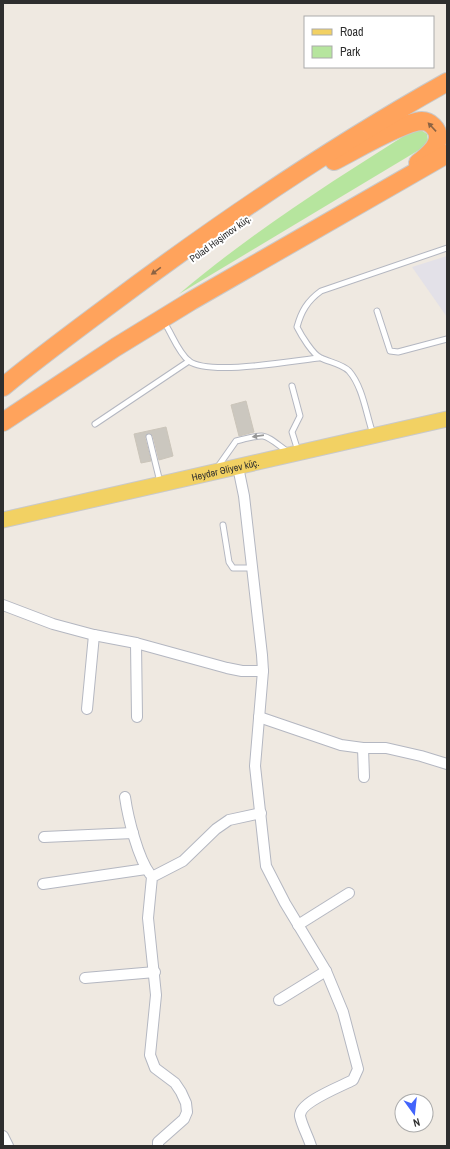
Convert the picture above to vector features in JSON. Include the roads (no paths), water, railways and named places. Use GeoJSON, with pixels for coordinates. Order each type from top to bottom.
{"type":"FeatureCollection","features":[{"type":"Feature","properties":{"kind":"highway"},"geometry":{"type":"LineString","coordinates":[[3,388],[146,278],[271,189],[370,126],[447,82]]}},
{"type":"Feature","properties":{"kind":"highway","name":"Polad Həşimov küç."},"geometry":{"type":"LineString","coordinates":[[3,397],[263,207],[334,161],[447,95]]}},
{"type":"Feature","properties":{"kind":"highway"},"geometry":{"type":"LineString","coordinates":[[334,161],[415,122],[428,122],[438,133],[436,144],[419,162],[354,206]]}},
{"type":"Feature","properties":{"kind":"highway"},"geometry":{"type":"LineString","coordinates":[[9,418],[116,347],[191,301],[354,206],[447,154]]}},
{"type":"Feature","properties":{"kind":"highway"},"geometry":{"type":"LineString","coordinates":[[9,418],[447,165]]}},
{"type":"Feature","properties":{"kind":"main road","name":"Heydər Əliyev küç."},"geometry":{"type":"LineString","coordinates":[[3,520],[447,419]]}},
{"type":"Feature","properties":{"kind":"street"},"geometry":{"type":"LineString","coordinates":[[238,466],[244,496],[263,671],[255,766],[266,866],[298,925],[326,971],[343,1012],[358,1069],[353,1080],[310,1102],[302,1109],[300,1115],[311,1146]]}},
{"type":"Feature","properties":{"kind":"street"},"geometry":{"type":"LineString","coordinates":[[3,605],[53,624],[94,635],[136,643],[227,668],[242,671],[263,671]]}},
{"type":"Feature","properties":{"kind":"street"},"geometry":{"type":"LineString","coordinates":[[87,709],[94,635]]}},
{"type":"Feature","properties":{"kind":"street"},"geometry":{"type":"LineString","coordinates":[[136,643],[137,717]]}},
{"type":"Feature","properties":{"kind":"street"},"geometry":{"type":"LineString","coordinates":[[259,717],[341,745],[363,748],[386,748],[447,764]]}},
{"type":"Feature","properties":{"kind":"street"},"geometry":{"type":"LineString","coordinates":[[363,748],[364,777]]}},
{"type":"Feature","properties":{"kind":"street"},"geometry":{"type":"LineString","coordinates":[[126,797],[133,833],[146,869],[152,877],[148,918],[155,972],[156,1000],[150,1047],[151,1061],[155,1068],[175,1083],[186,1103],[184,1119],[158,1142],[158,1146]]}},
{"type":"Feature","properties":{"kind":"street"},"geometry":{"type":"LineString","coordinates":[[152,877],[183,861],[216,829],[229,820],[261,813]]}},
{"type":"Feature","properties":{"kind":"street"},"geometry":{"type":"LineString","coordinates":[[44,837],[133,833]]}},
{"type":"Feature","properties":{"kind":"street"},"geometry":{"type":"LineString","coordinates":[[43,884],[146,869]]}},
{"type":"Feature","properties":{"kind":"street"},"geometry":{"type":"LineString","coordinates":[[298,925],[349,893]]}},
{"type":"Feature","properties":{"kind":"street"},"geometry":{"type":"LineString","coordinates":[[278,1000],[326,971]]}},
{"type":"Feature","properties":{"kind":"street"},"geometry":{"type":"LineString","coordinates":[[85,978],[155,972]]}},
{"type":"Feature","properties":{"kind":"street"},"geometry":{"type":"LineString","coordinates":[[3,1136],[8,1146]]}},
{"type":"Feature","properties":{"kind":"lane"},"geometry":{"type":"LineString","coordinates":[[319,358],[302,338],[297,327],[301,312],[311,298],[321,291],[447,248]]}},
{"type":"Feature","properties":{"kind":"lane"},"geometry":{"type":"LineString","coordinates":[[377,311],[390,351],[398,352],[447,339]]}},
{"type":"Feature","properties":{"kind":"lane"},"geometry":{"type":"LineString","coordinates":[[167,327],[189,361],[203,366],[220,368],[319,358],[332,362],[348,370],[357,385],[373,436]]}},
{"type":"Feature","properties":{"kind":"lane"},"geometry":{"type":"LineString","coordinates":[[95,424],[189,361]]}},
{"type":"Feature","properties":{"kind":"lane"},"geometry":{"type":"LineString","coordinates":[[292,386],[300,411],[300,416],[292,432],[294,453]]}},
{"type":"Feature","properties":{"kind":"lane"},"geometry":{"type":"LineString","coordinates":[[214,472],[236,441],[261,434],[266,435],[294,453]]}},
{"type":"Feature","properties":{"kind":"lane"},"geometry":{"type":"LineString","coordinates":[[149,437],[161,485]]}},
{"type":"Feature","properties":{"kind":"lane"},"geometry":{"type":"LineString","coordinates":[[223,525],[229,562],[233,568],[251,568]]}}]}
